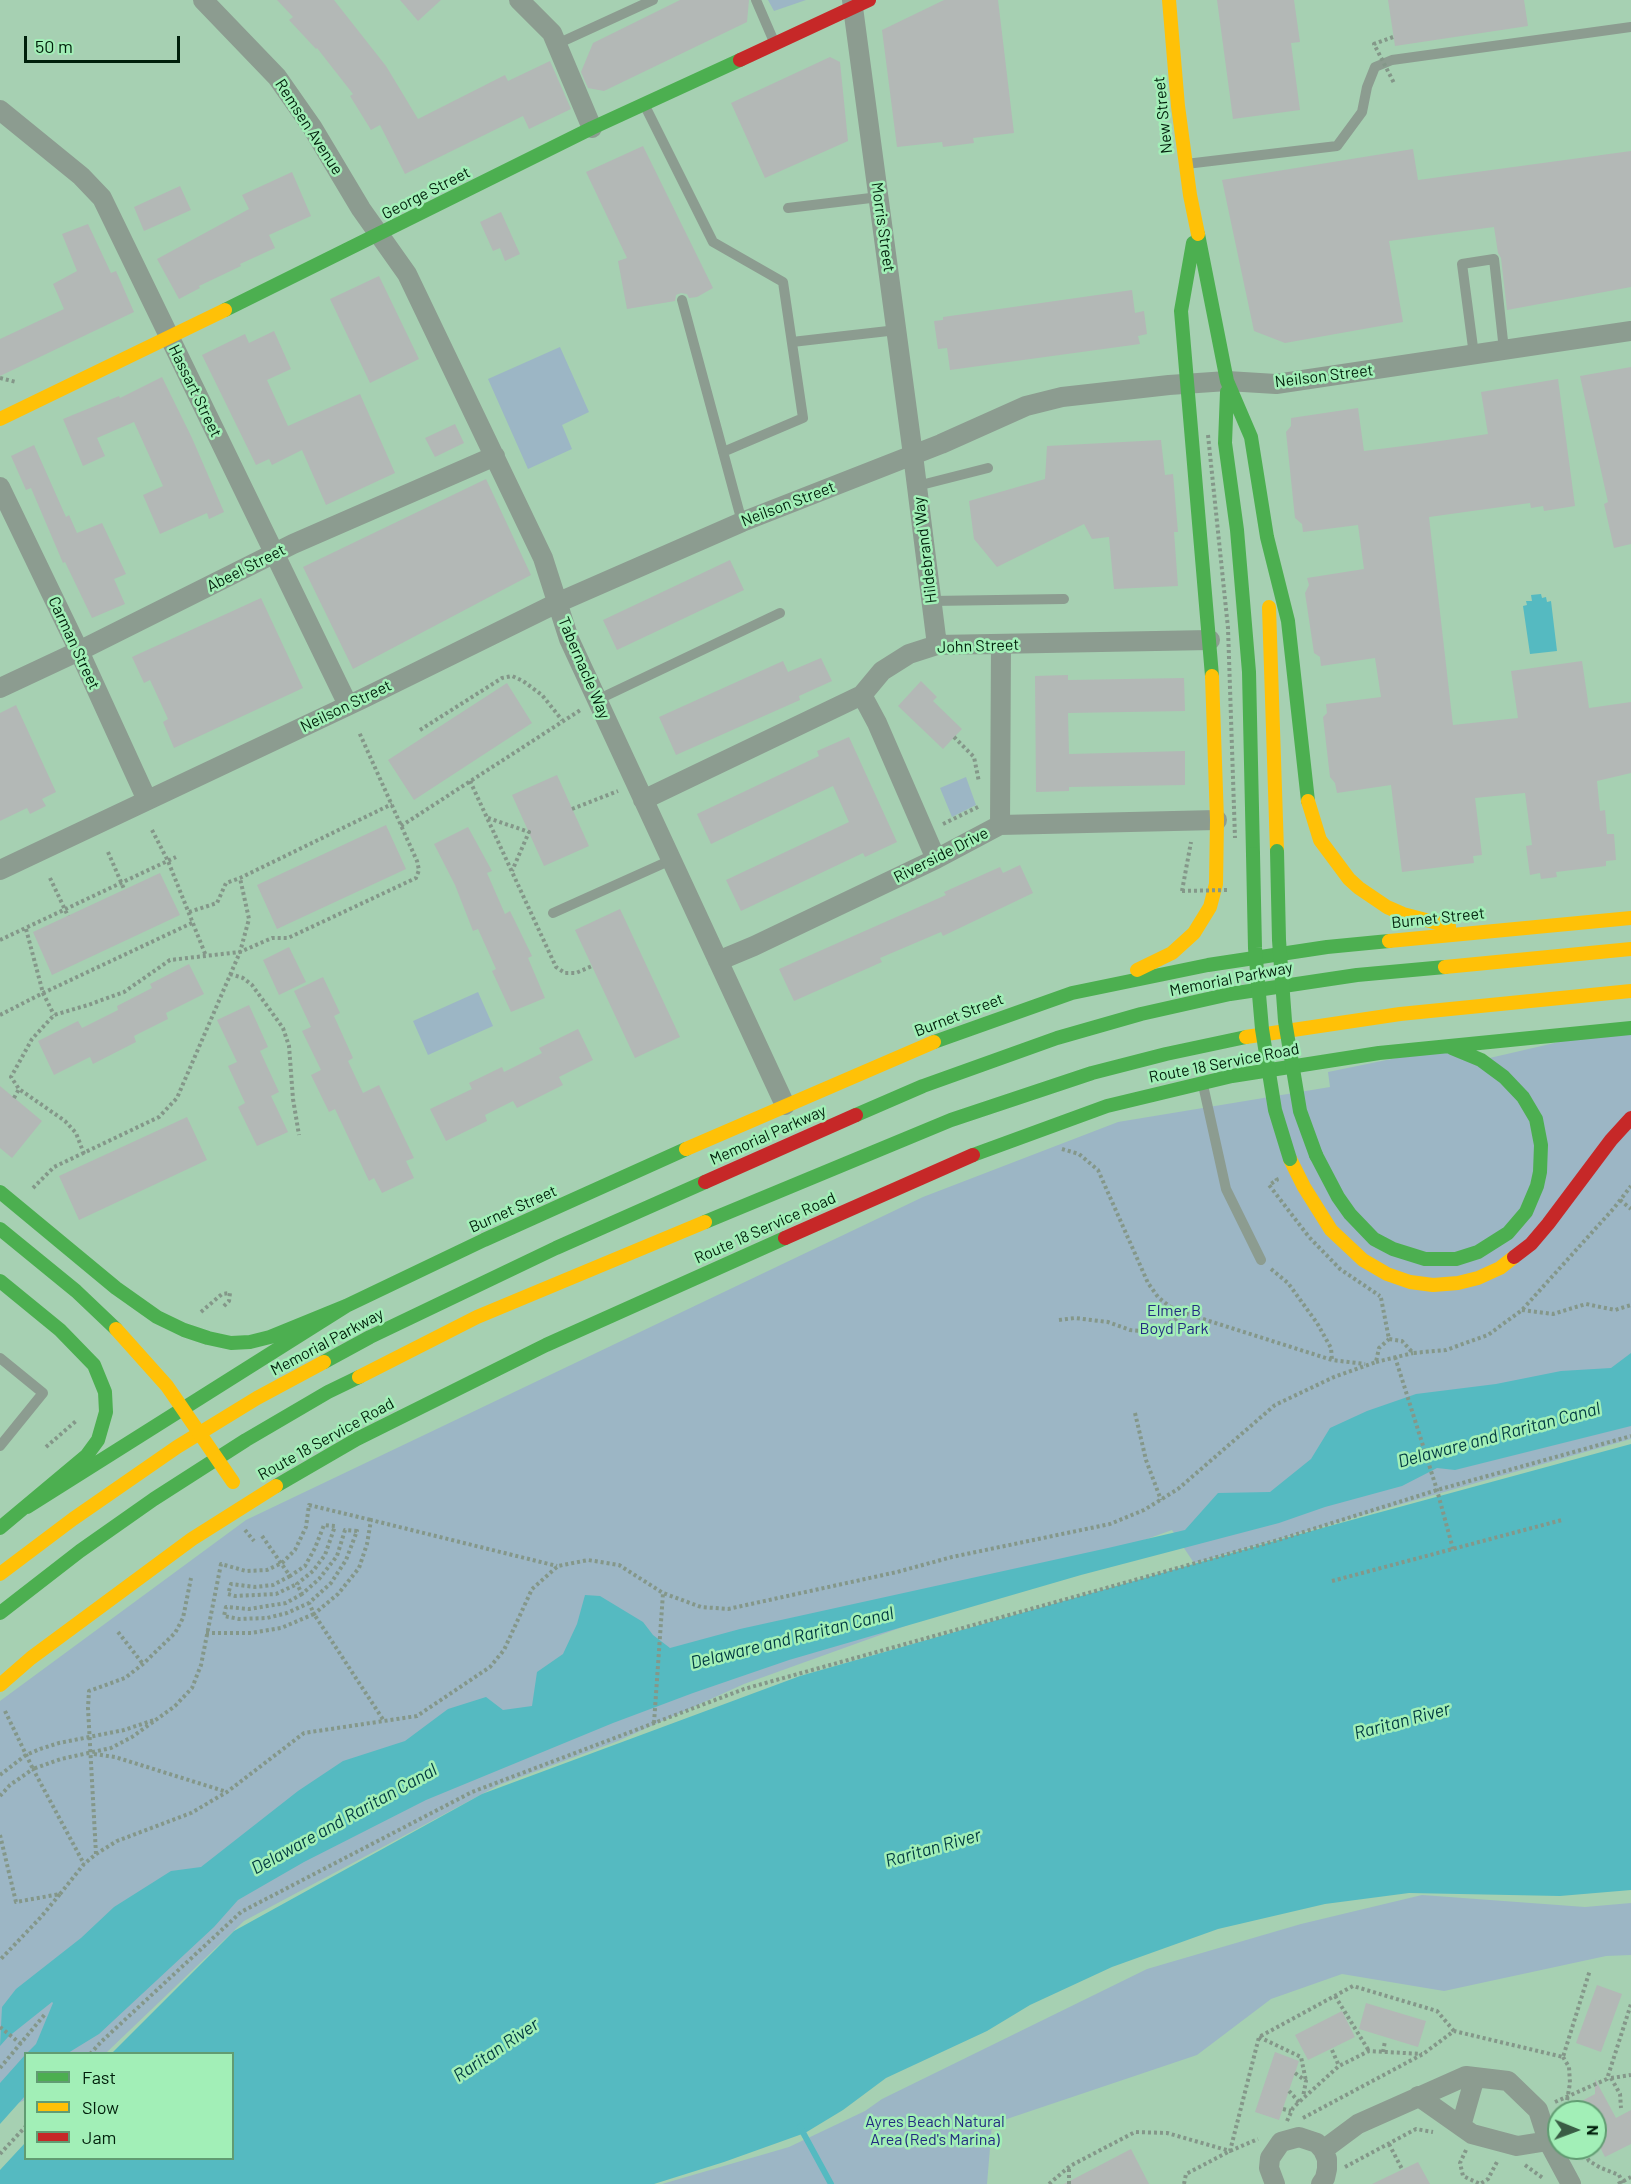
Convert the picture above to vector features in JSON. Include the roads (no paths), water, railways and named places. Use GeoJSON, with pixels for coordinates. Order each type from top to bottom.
{"type":"FeatureCollection","features":[{"type":"Feature","properties":{"kind":"main road","name":"New Street"},"geometry":{"type":"LineString","coordinates":[[1169,0],[1185,164],[1227,381]]}},
{"type":"Feature","properties":{"kind":"main road","name":"George Street"},"geometry":{"type":"LineString","coordinates":[[0,419],[170,338],[592,128],[775,44],[858,2]]}},
{"type":"Feature","properties":{"kind":"main road","name":"New Street"},"geometry":{"type":"LineString","coordinates":[[1072,993],[1140,969],[1173,952],[1201,925],[1210,907],[1216,884],[1217,820],[1210,640],[1181,311],[1196,226]]}},
{"type":"Feature","properties":{"kind":"main road"},"geometry":{"type":"LineString","coordinates":[[1227,381],[1251,437],[1267,537],[1288,621],[1307,798],[1314,827],[1320,840],[1349,879],[1387,907],[1436,924],[1481,930]]}},
{"type":"Feature","properties":{"kind":"main road"},"geometry":{"type":"LineString","coordinates":[[1227,381],[1225,443],[1237,530],[1249,672],[1255,948],[1262,1029],[1275,1110],[1290,1159],[1304,1187],[1331,1230],[1363,1260],[1387,1274],[1410,1282],[1433,1285],[1458,1283],[1478,1278],[1500,1268],[1531,1244],[1611,1140],[1631,1118]]}},
{"type":"Feature","properties":{"kind":"main road"},"geometry":{"type":"LineString","coordinates":[[1267,537],[1279,940],[1286,1029],[1300,1111],[1316,1155],[1338,1197],[1350,1214],[1374,1239],[1393,1249],[1425,1259],[1456,1259],[1478,1252],[1508,1233],[1526,1212],[1537,1186],[1541,1152],[1536,1119],[1523,1097],[1504,1077],[1481,1060],[1450,1047]]}},
{"type":"Feature","properties":{"kind":"main road","name":"Burnet Street"},"geometry":{"type":"LineString","coordinates":[[346,1306],[484,1240],[785,1105],[931,1043],[1072,993],[1246,958],[1326,946],[1631,918]]}},
{"type":"Feature","properties":{"kind":"main road","name":"Memorial Parkway"},"geometry":{"type":"LineString","coordinates":[[0,1574],[73,1519],[177,1447],[257,1398],[370,1337],[556,1248],[923,1086],[1088,1029],[1230,994],[1357,975],[1631,949]]}},
{"type":"Feature","properties":{"kind":"main road"},"geometry":{"type":"LineString","coordinates":[[0,1613],[80,1551],[154,1499],[246,1440],[346,1382],[516,1300],[951,1120],[1092,1073],[1242,1038],[1411,1013],[1631,991]]}},
{"type":"Feature","properties":{"kind":"main road","name":"Route 18 Service Road"},"geometry":{"type":"LineString","coordinates":[[0,1685],[31,1658],[107,1600],[192,1539],[248,1502],[357,1439],[477,1378],[939,1168],[1046,1126],[1097,1109],[1202,1082],[1341,1059],[1631,1028]]}},
{"type":"Feature","properties":{"kind":"main road"},"geometry":{"type":"LineString","coordinates":[[0,1192],[130,1300],[170,1324],[196,1334],[231,1343],[250,1342],[270,1337],[346,1306]]}},
{"type":"Feature","properties":{"kind":"main road"},"geometry":{"type":"LineString","coordinates":[[0,1229],[76,1292],[116,1329],[167,1386],[248,1502]]}},
{"type":"Feature","properties":{"kind":"main road"},"geometry":{"type":"LineString","coordinates":[[0,1281],[60,1330],[88,1358],[99,1374],[105,1392],[106,1412],[98,1440],[78,1463],[0,1528]]}},
{"type":"Feature","properties":{"kind":"main road"},"geometry":{"type":"LineString","coordinates":[[27,1507],[346,1306]]}},
{"type":"Feature","properties":{"kind":"street","name":"Remsen Avenue"},"geometry":{"type":"LineString","coordinates":[[203,0],[277,77],[312,127],[361,209],[380,234]]}},
{"type":"Feature","properties":{"kind":"street"},"geometry":{"type":"LineString","coordinates":[[519,0],[552,33],[592,128]]}},
{"type":"Feature","properties":{"kind":"street","name":"Morris Street"},"geometry":{"type":"LineString","coordinates":[[858,2],[879,197],[913,455]]}},
{"type":"Feature","properties":{"kind":"street","name":"Hassart Street"},"geometry":{"type":"LineString","coordinates":[[0,110],[81,176],[102,198],[348,705]]}},
{"type":"Feature","properties":{"kind":"street","name":"Tabernacle Way"},"geometry":{"type":"LineString","coordinates":[[380,234],[407,274],[543,558],[569,639],[785,1105]]}},
{"type":"Feature","properties":{"kind":"street","name":"Neilson Street"},"geometry":{"type":"LineString","coordinates":[[0,870],[557,603],[742,522],[1035,404],[1062,397],[1188,384],[1227,381],[1276,384],[1631,331]]}},
{"type":"Feature","properties":{"kind":"street","name":"Hildebrand Way"},"geometry":{"type":"LineString","coordinates":[[913,455],[937,645]]}},
{"type":"Feature","properties":{"kind":"street","name":"Abeel Street"},"geometry":{"type":"LineString","coordinates":[[0,688],[293,544],[495,456]]}},
{"type":"Feature","properties":{"kind":"street","name":"Carman Street"},"geometry":{"type":"LineString","coordinates":[[0,487],[79,651],[147,801]]}},
{"type":"Feature","properties":{"kind":"street","name":"John Street"},"geometry":{"type":"LineString","coordinates":[[640,792],[862,695],[882,671],[909,654],[937,645],[1210,640]]}},
{"type":"Feature","properties":{"kind":"street"},"geometry":{"type":"LineString","coordinates":[[1000,825],[1001,645]]}},
{"type":"Feature","properties":{"kind":"street"},"geometry":{"type":"LineString","coordinates":[[862,695],[877,723],[936,859]]}},
{"type":"Feature","properties":{"kind":"street","name":"Riverside Drive"},"geometry":{"type":"LineString","coordinates":[[718,961],[936,859],[1000,825],[1217,820]]}},
{"type":"Feature","properties":{"kind":"street"},"geometry":{"type":"LineString","coordinates":[[1323,2150],[1358,2124],[1466,2076],[1508,2081],[1538,2110],[1547,2138]]}},
{"type":"Feature","properties":{"kind":"street"},"geometry":{"type":"LineString","coordinates":[[1466,2130],[1475,2077]]}},
{"type":"Feature","properties":{"kind":"street"},"geometry":{"type":"LineString","coordinates":[[1418,2096],[1466,2130],[1517,2146],[1547,2141]]}},
{"type":"Feature","properties":{"kind":"street"},"geometry":{"type":"LineString","coordinates":[[1275,2184],[1269,2168],[1270,2158],[1281,2142],[1299,2136],[1317,2143],[1323,2150],[1327,2159],[1327,2169],[1321,2184]]}},
{"type":"Feature","properties":{"kind":"street"},"geometry":{"type":"LineString","coordinates":[[1558,2160],[1571,2184]]}},
{"type":"Feature","properties":{"kind":"lane"},"geometry":{"type":"LineString","coordinates":[[557,44],[653,0]]}},
{"type":"Feature","properties":{"kind":"lane"},"geometry":{"type":"LineString","coordinates":[[756,0],[775,44]]}},
{"type":"Feature","properties":{"kind":"lane"},"geometry":{"type":"LineString","coordinates":[[1185,164],[1337,146],[1362,112],[1367,87],[1375,67],[1392,60],[1631,27]]}},
{"type":"Feature","properties":{"kind":"lane"},"geometry":{"type":"LineString","coordinates":[[644,104],[713,242],[783,282],[802,418],[723,452]]}},
{"type":"Feature","properties":{"kind":"lane"},"geometry":{"type":"LineString","coordinates":[[788,208],[879,197]]}},
{"type":"Feature","properties":{"kind":"lane"},"geometry":{"type":"LineString","coordinates":[[1474,355],[1462,264],[1494,259],[1504,350]]}},
{"type":"Feature","properties":{"kind":"lane"},"geometry":{"type":"LineString","coordinates":[[682,300],[742,522]]}},
{"type":"Feature","properties":{"kind":"lane"},"geometry":{"type":"LineString","coordinates":[[792,342],[897,330]]}},
{"type":"Feature","properties":{"kind":"lane"},"geometry":{"type":"LineString","coordinates":[[917,486],[988,468]]}},
{"type":"Feature","properties":{"kind":"lane"},"geometry":{"type":"LineString","coordinates":[[931,601],[1064,599]]}},
{"type":"Feature","properties":{"kind":"lane"},"geometry":{"type":"LineString","coordinates":[[597,700],[780,613]]}},
{"type":"Feature","properties":{"kind":"lane"},"geometry":{"type":"LineString","coordinates":[[553,913],[671,860]]}},
{"type":"Feature","properties":{"kind":"lane"},"geometry":{"type":"LineString","coordinates":[[1202,1082],[1226,1189],[1261,1260]]}},
{"type":"Feature","properties":{"kind":"lane"},"geometry":{"type":"LineString","coordinates":[[0,1358],[43,1393],[0,1446]]}},
{"type":"Feature","properties":{"kind":"water"},"geometry":{"type":"Polygon","coordinates":[[[1541,594],[1542,598],[1546,597],[1547,602],[1551,601],[1557,651],[1530,654],[1523,606],[1527,605],[1526,601],[1532,601],[1531,595],[1541,594]]]}},
{"type":"Feature","properties":{"kind":"water","name":"Delaware and Raritan Canal"},"geometry":{"type":"Polygon","coordinates":[[[1631,1353],[1631,1426],[1455,1470],[1437,1468],[1402,1486],[1325,1507],[1279,1523],[1081,1575],[789,1660],[613,1723],[426,1800],[304,1862],[238,1900],[214,1927],[99,2034],[70,2052],[28,2052],[36,2044],[52,2002],[0,2046],[2,2007],[16,1989],[81,1938],[114,1907],[171,1871],[201,1867],[298,1791],[343,1761],[405,1741],[448,1709],[486,1697],[503,1710],[532,1706],[537,1672],[563,1654],[577,1624],[585,1595],[600,1596],[643,1622],[653,1635],[670,1648],[740,1629],[1185,1530],[1218,1493],[1270,1492],[1311,1459],[1330,1428],[1367,1411],[1416,1394],[1496,1384],[1561,1371],[1611,1368],[1631,1353]]]}},
{"type":"Feature","properties":{"kind":"water","name":"Raritan River"},"geometry":{"type":"Polygon","coordinates":[[[1631,1444],[1631,1890],[1560,1896],[1409,1893],[1325,1904],[1218,1929],[1112,1967],[1030,2005],[987,2031],[886,2078],[843,2110],[805,2133],[654,2184],[0,2184],[0,2170],[24,2144],[24,2160],[234,2160],[234,2052],[113,2052],[234,1931],[482,1794],[800,1676],[1278,1540],[1631,1444]]]}},
{"type":"Feature","properties":{"kind":"water"},"geometry":{"type":"Polygon","coordinates":[[[24,2056],[24,2097],[0,2124],[0,2083],[24,2056]]]}},
{"type":"Feature","properties":{"kind":"waterway"},"geometry":{"type":"LineString","coordinates":[[800,2127],[831,2184]]}},
{"type":"Feature","properties":{"kind":"park label","name":"Elmer B Boyd Park"},"geometry":{"type":"Point","coordinates":[1174,1320]}},
{"type":"Feature","properties":{"kind":"park label","name":"Ayres Beach Natural Area (Red's Marina)"},"geometry":{"type":"Point","coordinates":[935,2131]}}]}
